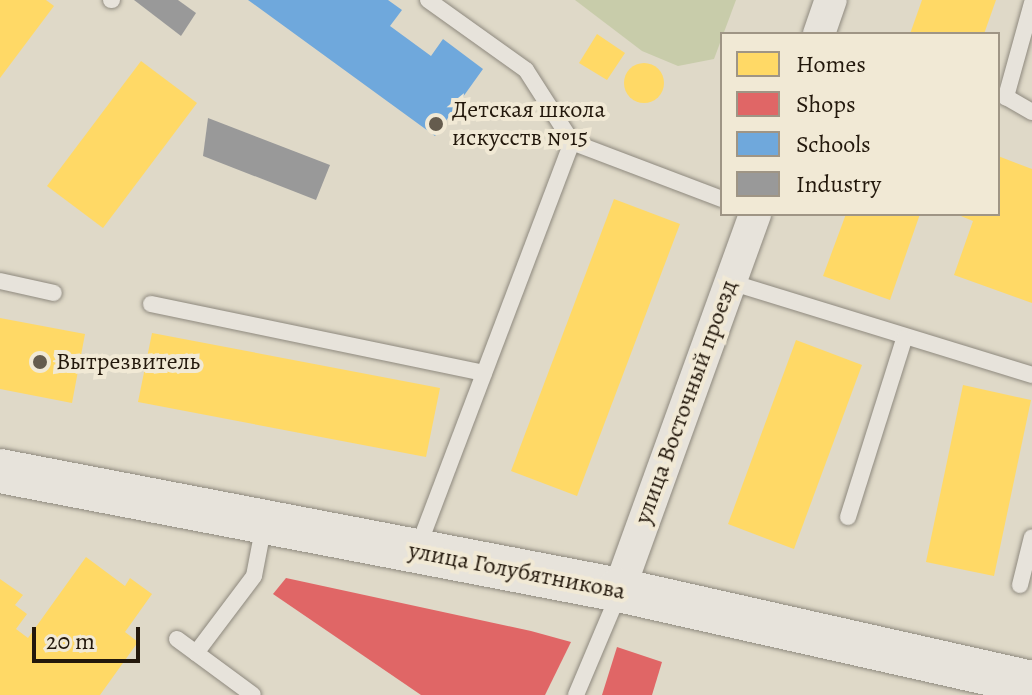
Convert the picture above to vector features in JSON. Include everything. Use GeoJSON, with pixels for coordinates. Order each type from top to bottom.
{"type":"FeatureCollection","features":[{"type":"Feature","properties":{"kind":"street"},"geometry":{"type":"LineString","coordinates":[[820,32],[831,0]]}},
{"type":"Feature","properties":{"kind":"street","name":"улица Восточный проезд"},"geometry":{"type":"LineString","coordinates":[[619,590],[754,216]]}},
{"type":"Feature","properties":{"kind":"street","name":"улица Голубятникова"},"geometry":{"type":"LineString","coordinates":[[0,471],[619,590],[1032,683]]}},
{"type":"Feature","properties":{"kind":"lane"},"geometry":{"type":"LineString","coordinates":[[428,0],[526,70],[572,142],[720,198]]}},
{"type":"Feature","properties":{"kind":"lane"},"geometry":{"type":"LineString","coordinates":[[1032,3],[1006,97],[1032,112]]}},
{"type":"Feature","properties":{"kind":"lane"},"geometry":{"type":"LineString","coordinates":[[417,551],[572,142]]}},
{"type":"Feature","properties":{"kind":"lane"},"geometry":{"type":"LineString","coordinates":[[0,281],[54,293]]}},
{"type":"Feature","properties":{"kind":"lane"},"geometry":{"type":"LineString","coordinates":[[730,282],[904,339],[1032,375]]}},
{"type":"Feature","properties":{"kind":"lane"},"geometry":{"type":"LineString","coordinates":[[151,304],[484,373]]}},
{"type":"Feature","properties":{"kind":"lane"},"geometry":{"type":"LineString","coordinates":[[848,517],[904,339]]}},
{"type":"Feature","properties":{"kind":"lane"},"geometry":{"type":"LineString","coordinates":[[196,653],[254,576],[264,522]]}},
{"type":"Feature","properties":{"kind":"lane"},"geometry":{"type":"LineString","coordinates":[[1020,585],[1032,537]]}},
{"type":"Feature","properties":{"kind":"lane"},"geometry":{"type":"LineString","coordinates":[[576,695],[619,590]]}},
{"type":"Feature","properties":{"kind":"lane"},"geometry":{"type":"LineString","coordinates":[[177,639],[253,695]]}},
{"type":"Feature","properties":{"kind":"green space"},"geometry":{"type":"Polygon","coordinates":[[[575,0],[736,0],[724,32],[720,32],[714,59],[678,66],[642,51],[575,0]]]}},
{"type":"Feature","properties":{"kind":"building: Homes"},"geometry":{"type":"Polygon","coordinates":[[[0,0],[46,0],[54,6],[0,78],[0,0]]]}},
{"type":"Feature","properties":{"kind":"building: Homes"},"geometry":{"type":"Polygon","coordinates":[[[922,0],[996,0],[985,32],[911,32],[922,0]]]}},
{"type":"Feature","properties":{"kind":"building: Homes"},"geometry":{"type":"Polygon","coordinates":[[[597,34],[625,53],[607,80],[579,63],[597,34]]]}},
{"type":"Feature","properties":{"kind":"building: Homes"},"geometry":{"type":"Polygon","coordinates":[[[141,61],[197,103],[103,228],[47,186],[141,61]]]}},
{"type":"Feature","properties":{"kind":"building: Homes"},"geometry":{"type":"Polygon","coordinates":[[[644,63],[658,69],[664,83],[658,97],[644,103],[630,97],[624,83],[630,69],[644,63]]]}},
{"type":"Feature","properties":{"kind":"building: Homes"},"geometry":{"type":"Polygon","coordinates":[[[1000,157],[1032,169],[1032,303],[954,275],[973,221],[961,216],[1000,216],[1000,157]]]}},
{"type":"Feature","properties":{"kind":"building: Homes"},"geometry":{"type":"Polygon","coordinates":[[[614,199],[680,224],[577,496],[511,471],[614,199]]]}},
{"type":"Feature","properties":{"kind":"building: Homes"},"geometry":{"type":"Polygon","coordinates":[[[845,216],[919,216],[890,300],[823,276],[845,216]]]}},
{"type":"Feature","properties":{"kind":"building: Homes","name":"Вытрезвитель"},"geometry":{"type":"Polygon","coordinates":[[[0,318],[85,334],[72,403],[0,389],[0,318]]]}},
{"type":"Feature","properties":{"kind":"building: Homes"},"geometry":{"type":"Polygon","coordinates":[[[152,333],[440,388],[426,457],[138,402],[152,333]]]}},
{"type":"Feature","properties":{"kind":"building: Homes"},"geometry":{"type":"Polygon","coordinates":[[[796,340],[862,365],[794,549],[728,524],[796,340]]]}},
{"type":"Feature","properties":{"kind":"building: Homes"},"geometry":{"type":"Polygon","coordinates":[[[963,385],[1031,400],[994,576],[926,562],[963,385]]]}},
{"type":"Feature","properties":{"kind":"building: Homes"},"geometry":{"type":"Polygon","coordinates":[[[86,557],[125,586],[130,578],[152,594],[125,632],[138,642],[100,695],[0,695],[0,579],[23,595],[15,605],[27,614],[16,629],[28,638],[86,557]]]}},
{"type":"Feature","properties":{"kind":"building: Shops"},"geometry":{"type":"Polygon","coordinates":[[[286,578],[571,642],[545,695],[421,695],[273,594],[286,578]]]}},
{"type":"Feature","properties":{"kind":"building: Shops"},"geometry":{"type":"Polygon","coordinates":[[[617,647],[662,662],[652,695],[602,695],[617,647]]]}},
{"type":"Feature","properties":{"kind":"building: Schools","name":"Детская школа искусств №15"},"geometry":{"type":"Polygon","coordinates":[[[248,0],[388,0],[402,10],[390,26],[431,56],[443,39],[483,69],[435,136],[248,0]]]}},
{"type":"Feature","properties":{"kind":"building: Industry"},"geometry":{"type":"Polygon","coordinates":[[[134,0],[178,0],[196,13],[181,36],[134,0]]]}},
{"type":"Feature","properties":{"kind":"building: Industry"},"geometry":{"type":"Polygon","coordinates":[[[208,118],[330,165],[316,200],[203,156],[208,118]]]}},
{"type":"Feature","properties":{"kind":"place","name":"Детская школа искусств №15"},"geometry":{"type":"Point","coordinates":[436,124]}},
{"type":"Feature","properties":{"kind":"place","name":"Вытрезвитель"},"geometry":{"type":"Point","coordinates":[40,362]}}]}
